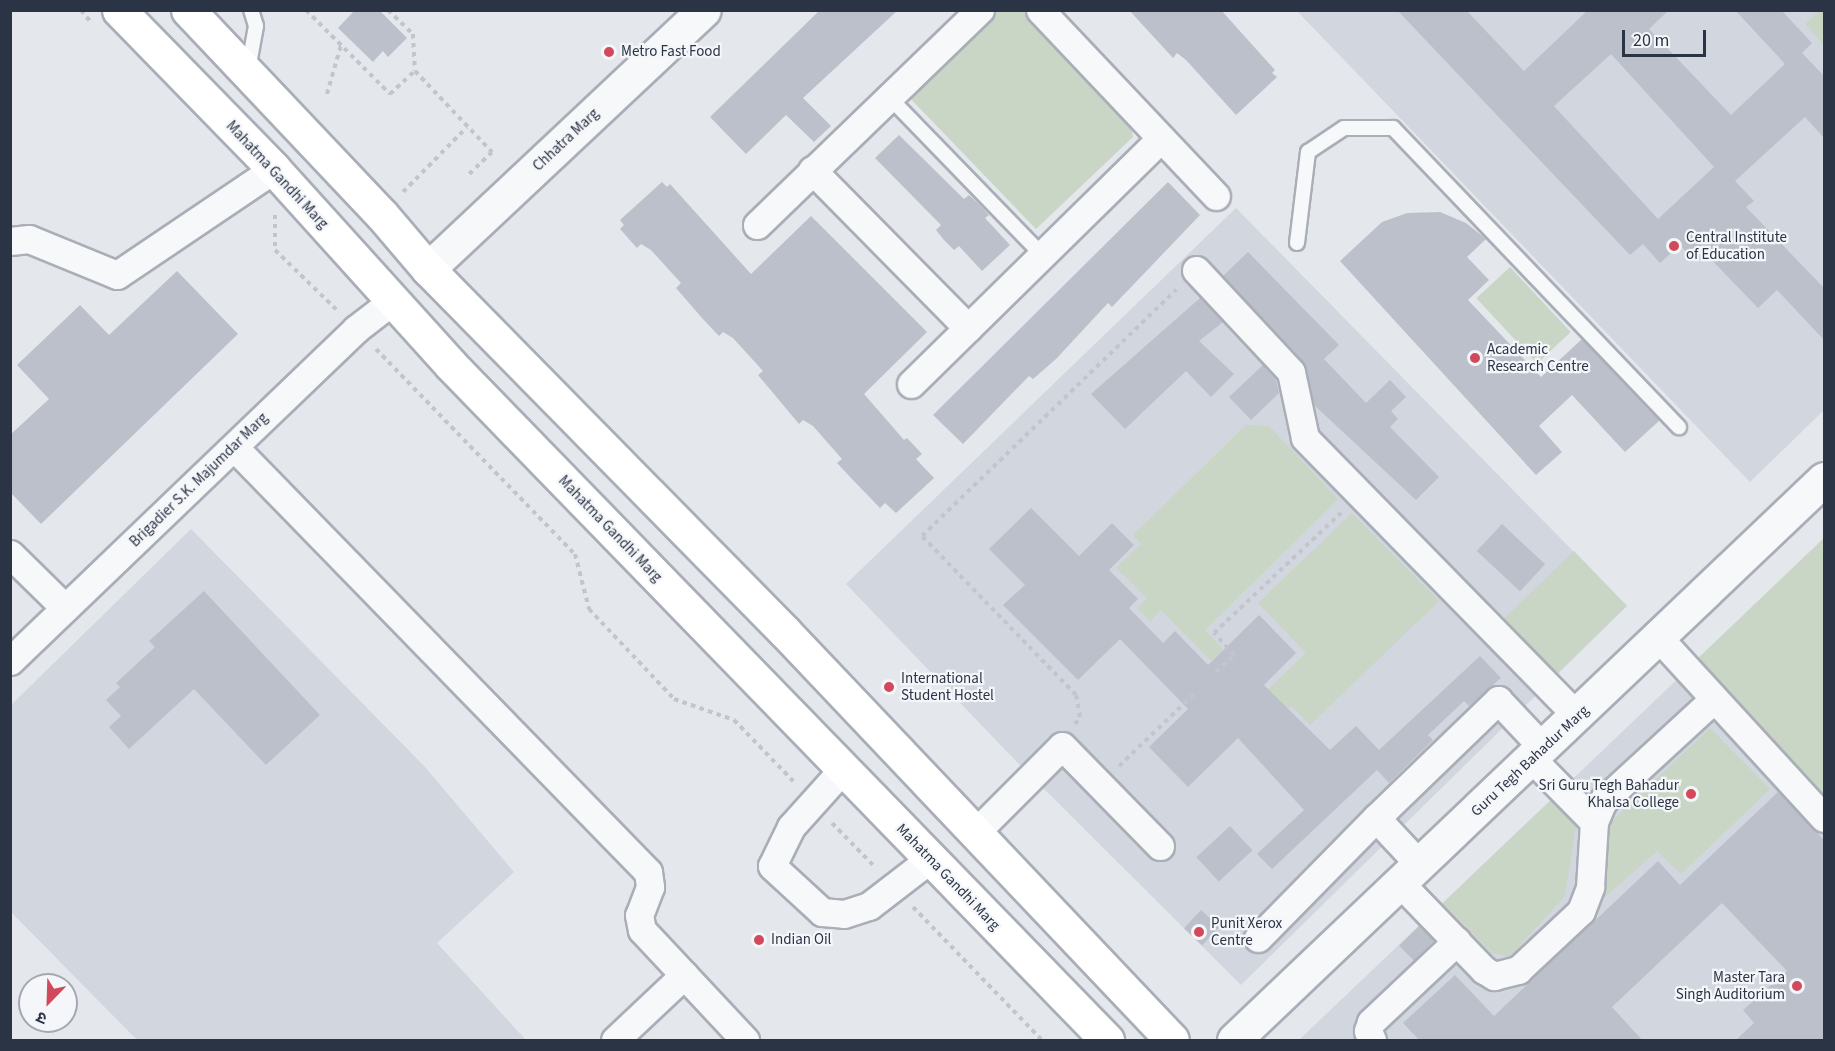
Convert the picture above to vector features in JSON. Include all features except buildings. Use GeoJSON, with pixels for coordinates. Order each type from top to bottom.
{"type":"FeatureCollection","features":[{"type":"Feature","properties":{"kind":"main road","name":"Mahatma Gandhi Marg"},"geometry":{"type":"LineString","coordinates":[[119,10],[274,169],[391,302],[1107,1041]]}},
{"type":"Feature","properties":{"kind":"main road"},"geometry":{"type":"LineString","coordinates":[[188,10],[382,215],[428,269],[785,632],[974,834],[1173,1041]]}},
{"type":"Feature","properties":{"kind":"street","name":"Chhatra Marg"},"geometry":{"type":"LineString","coordinates":[[428,269],[704,10]]}},
{"type":"Feature","properties":{"kind":"street"},"geometry":{"type":"LineString","coordinates":[[757,225],[980,10]]}},
{"type":"Feature","properties":{"kind":"street"},"geometry":{"type":"LineString","coordinates":[[1040,10],[1216,196]]}},
{"type":"Feature","properties":{"kind":"street"},"geometry":{"type":"LineString","coordinates":[[911,384],[1161,139]]}},
{"type":"Feature","properties":{"kind":"street"},"geometry":{"type":"LineString","coordinates":[[10,242],[29,239],[117,275],[274,169]]}},
{"type":"Feature","properties":{"kind":"street"},"geometry":{"type":"LineString","coordinates":[[812,170],[968,328]]}},
{"type":"Feature","properties":{"kind":"street"},"geometry":{"type":"LineString","coordinates":[[1196,270],[1291,372],[1305,438],[1359,496],[1577,716]]}},
{"type":"Feature","properties":{"kind":"street","name":"Brigadier S.K. Majumdar Marg"},"geometry":{"type":"LineString","coordinates":[[10,661],[356,329],[391,302]]}},
{"type":"Feature","properties":{"kind":"street"},"geometry":{"type":"LineString","coordinates":[[234,447],[648,872],[650,887],[639,923],[745,1041]]}},
{"type":"Feature","properties":{"kind":"street","name":"Guru Tegh Bahadur Marg"},"geometry":{"type":"LineString","coordinates":[[1234,1041],[1824,479]]}},
{"type":"Feature","properties":{"kind":"street"},"geometry":{"type":"LineString","coordinates":[[10,554],[65,608]]}},
{"type":"Feature","properties":{"kind":"street"},"geometry":{"type":"LineString","coordinates":[[1659,638],[1824,818]]}},
{"type":"Feature","properties":{"kind":"street"},"geometry":{"type":"LineString","coordinates":[[1376,818],[1410,874],[1457,941],[1494,976],[1518,970],[1581,911],[1590,887],[1594,822],[1603,801],[1714,699]]}},
{"type":"Feature","properties":{"kind":"street"},"geometry":{"type":"LineString","coordinates":[[1258,938],[1497,700],[1594,822]]}},
{"type":"Feature","properties":{"kind":"street"},"geometry":{"type":"LineString","coordinates":[[974,834],[1062,746],[1160,846]]}},
{"type":"Feature","properties":{"kind":"street"},"geometry":{"type":"LineString","coordinates":[[843,768],[791,827],[772,866],[822,912],[844,914],[869,906],[930,859]]}},
{"type":"Feature","properties":{"kind":"street"},"geometry":{"type":"LineString","coordinates":[[1372,1041],[1368,1030],[1371,1022],[1457,941]]}},
{"type":"Feature","properties":{"kind":"street"},"geometry":{"type":"LineString","coordinates":[[615,1041],[684,975]]}},
{"type":"Feature","properties":{"kind":"lane"},"geometry":{"type":"LineString","coordinates":[[247,73],[256,26],[251,10]]}},
{"type":"Feature","properties":{"kind":"lane"},"geometry":{"type":"LineString","coordinates":[[889,97],[1042,255]]}},
{"type":"Feature","properties":{"kind":"lane"},"geometry":{"type":"LineString","coordinates":[[1297,243],[1308,152],[1344,128],[1393,128],[1679,427]]}},
{"type":"Feature","properties":{"kind":"path"},"geometry":{"type":"LineString","coordinates":[[306,10],[390,94],[415,71]]}},
{"type":"Feature","properties":{"kind":"path"},"geometry":{"type":"LineString","coordinates":[[388,10],[413,34],[415,71],[492,152],[469,174]]}},
{"type":"Feature","properties":{"kind":"path"},"geometry":{"type":"LineString","coordinates":[[327,94],[341,45]]}},
{"type":"Feature","properties":{"kind":"path"},"geometry":{"type":"LineString","coordinates":[[413,181],[467,127]]}},
{"type":"Feature","properties":{"kind":"path"},"geometry":{"type":"LineString","coordinates":[[274,169],[275,250],[356,329],[575,554],[589,609],[674,699],[734,720],[1042,1041]]}},
{"type":"Feature","properties":{"kind":"path"},"geometry":{"type":"LineString","coordinates":[[1062,746],[1080,717],[1076,695],[922,536],[1196,270]]}},
{"type":"Feature","properties":{"kind":"path"},"geometry":{"type":"LineString","coordinates":[[1216,672],[1234,655],[1214,633],[1359,496]]}},
{"type":"Feature","properties":{"kind":"path"},"geometry":{"type":"LineString","coordinates":[[1100,784],[1194,694]]}},
{"type":"Feature","properties":{"kind":"shaded area","name":"Central Institute of Education"},"geometry":{"type":"Polygon","coordinates":[[[1297,11],[1824,11],[1824,410],[1750,482],[1297,11]]]}},
{"type":"Feature","properties":{"kind":"shaded area"},"geometry":{"type":"Polygon","coordinates":[[[1236,208],[1627,606],[1241,985],[1014,759],[846,584],[1236,208]]]}},
{"type":"Feature","properties":{"kind":"shaded area"},"geometry":{"type":"Polygon","coordinates":[[[191,529],[425,767],[514,872],[437,943],[526,1040],[137,1040],[78,980],[78,973],[71,973],[11,912],[11,705],[191,529]]]}},
{"type":"Feature","properties":{"kind":"shaded area","name":"Sri Guru Tegh Bahadur Khalsa College"},"geometry":{"type":"Polygon","coordinates":[[[1824,538],[1824,1040],[1299,1040],[1686,671],[1824,538]]]}},
{"type":"Feature","properties":{"kind":"green space"},"geometry":{"type":"Polygon","coordinates":[[[1820,10],[1824,11],[1824,45],[1805,24],[1820,10]]]}},
{"type":"Feature","properties":{"kind":"green space"},"geometry":{"type":"Polygon","coordinates":[[[996,11],[1022,11],[1131,125],[1133,137],[1036,229],[907,95],[996,11]]]}},
{"type":"Feature","properties":{"kind":"green space"},"geometry":{"type":"Polygon","coordinates":[[[1510,267],[1571,332],[1537,363],[1476,298],[1510,267]]]}},
{"type":"Feature","properties":{"kind":"green space"},"geometry":{"type":"Polygon","coordinates":[[[1246,425],[1269,426],[1338,499],[1205,630],[1223,649],[1211,661],[1161,610],[1150,621],[1137,608],[1147,598],[1116,568],[1141,544],[1133,535],[1246,425]]]}},
{"type":"Feature","properties":{"kind":"green space"},"geometry":{"type":"Polygon","coordinates":[[[1352,513],[1439,601],[1310,725],[1291,706],[1275,721],[1256,701],[1306,653],[1258,603],[1352,513]]]}},
{"type":"Feature","properties":{"kind":"green space"},"geometry":{"type":"Polygon","coordinates":[[[1824,538],[1824,799],[1694,662],[1824,538]]]}},
{"type":"Feature","properties":{"kind":"green space"},"geometry":{"type":"Polygon","coordinates":[[[1574,551],[1627,606],[1551,679],[1498,624],[1574,551]]]}},
{"type":"Feature","properties":{"kind":"green space"},"geometry":{"type":"Polygon","coordinates":[[[1710,728],[1770,789],[1681,874],[1657,851],[1589,911],[1605,828],[1710,728]]]}},
{"type":"Feature","properties":{"kind":"green space"},"geometry":{"type":"Polygon","coordinates":[[[1552,799],[1576,825],[1565,896],[1509,957],[1492,953],[1443,903],[1552,799]]]}},
{"type":"Feature","properties":{"kind":"place","name":"Metro Fast Food"},"geometry":{"type":"Point","coordinates":[609,52]}},
{"type":"Feature","properties":{"kind":"place","name":"Central Institute of Education"},"geometry":{"type":"Point","coordinates":[1674,246]}},
{"type":"Feature","properties":{"kind":"place","name":"Academic Research Centre"},"geometry":{"type":"Point","coordinates":[1475,358]}},
{"type":"Feature","properties":{"kind":"place","name":"International Student Hostel"},"geometry":{"type":"Point","coordinates":[889,687]}},
{"type":"Feature","properties":{"kind":"place","name":"Sri Guru Tegh Bahadur Khalsa College"},"geometry":{"type":"Point","coordinates":[1691,794]}},
{"type":"Feature","properties":{"kind":"place","name":"Punit Xerox Centre"},"geometry":{"type":"Point","coordinates":[1199,932]}},
{"type":"Feature","properties":{"kind":"place","name":"Indian Oil"},"geometry":{"type":"Point","coordinates":[759,940]}},
{"type":"Feature","properties":{"kind":"place","name":"Master Tara Singh Auditorium"},"geometry":{"type":"Point","coordinates":[1797,986]}}]}
